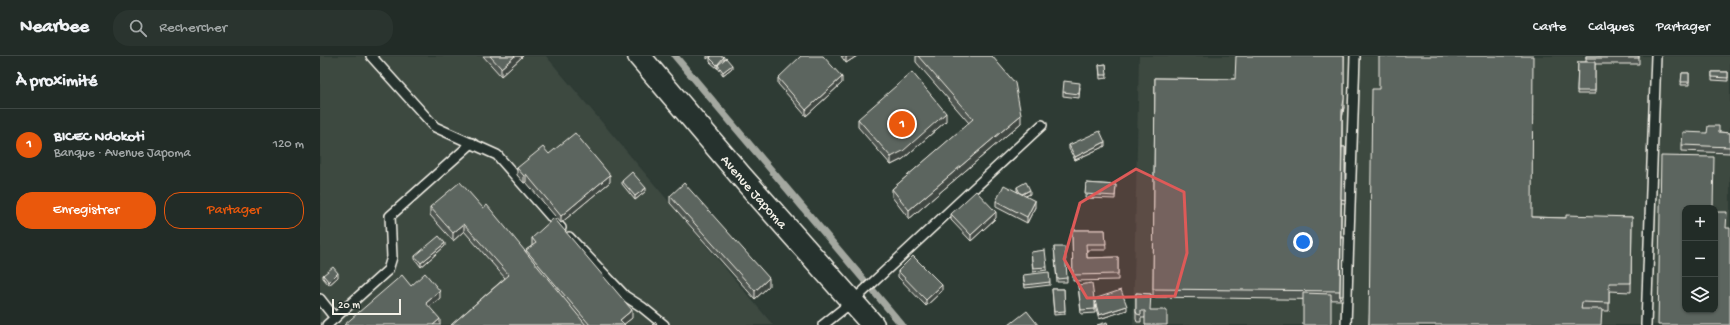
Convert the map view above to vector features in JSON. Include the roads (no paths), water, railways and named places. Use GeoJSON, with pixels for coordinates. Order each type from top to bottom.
{"type":"FeatureCollection","features":[{"type":"Feature","properties":{"kind":"main road","name":"Avenue Japoma"},"geometry":{"type":"LineString","coordinates":[[639,56],[741,176],[873,325]]}},
{"type":"Feature","properties":{"kind":"lane"},"geometry":{"type":"LineString","coordinates":[[370,56],[435,127],[497,155],[565,234],[625,296],[642,307],[664,325]]}},
{"type":"Feature","properties":{"kind":"lane"},"geometry":{"type":"LineString","coordinates":[[1346,325],[1355,56]]}},
{"type":"Feature","properties":{"kind":"lane"},"geometry":{"type":"LineString","coordinates":[[1646,325],[1656,56]]}},
{"type":"Feature","properties":{"kind":"lane"},"geometry":{"type":"LineString","coordinates":[[823,325],[853,301],[1042,125]]}},
{"type":"Feature","properties":{"kind":"lane"},"geometry":{"type":"LineString","coordinates":[[327,325],[388,270],[392,257],[390,216],[472,143]]}},
{"type":"Feature","properties":{"kind":"lane"},"geometry":{"type":"LineString","coordinates":[[320,299],[335,318]]}},
{"type":"Feature","properties":{"kind":"waterway"},"geometry":{"type":"LineString","coordinates":[[675,56],[902,325]]}},
{"type":"Feature","properties":{"kind":"place","name":"BICEC Ndokoti"},"geometry":{"type":"Point","coordinates":[902,124]}}]}
